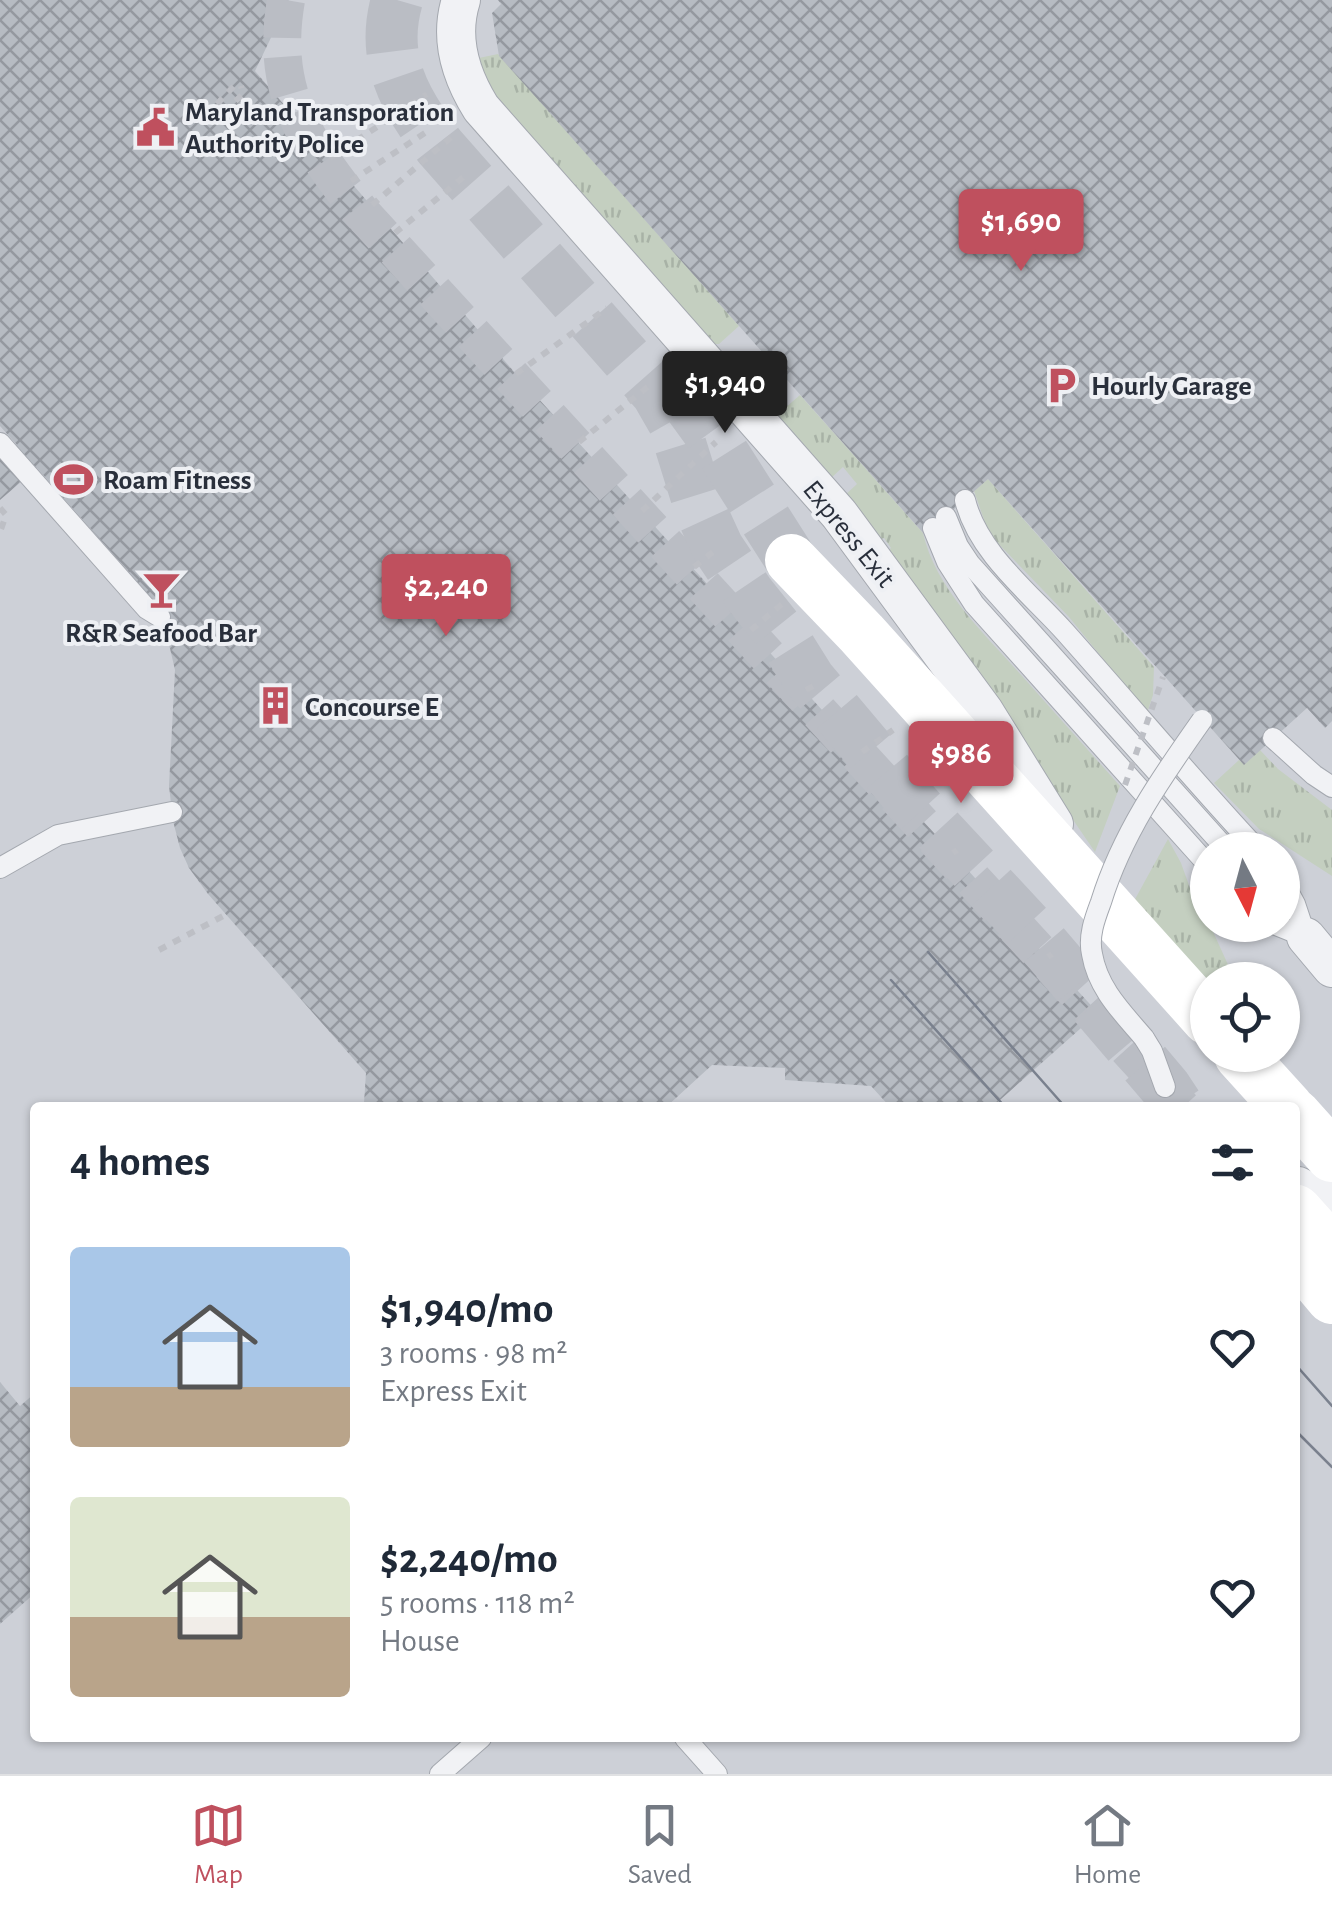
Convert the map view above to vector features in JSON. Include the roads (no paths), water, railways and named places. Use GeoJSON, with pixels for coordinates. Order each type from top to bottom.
{"type":"FeatureCollection","features":[{"type":"Feature","properties":{"kind":"highway"},"geometry":{"type":"LineString","coordinates":[[1308,1184],[1332,1253]]}},
{"type":"Feature","properties":{"kind":"main road"},"geometry":{"type":"LineString","coordinates":[[791,560],[1190,999]]}},
{"type":"Feature","properties":{"kind":"main road"},"geometry":{"type":"LineString","coordinates":[[1255,1072],[1283,1102]]}},
{"type":"Feature","properties":{"kind":"main road"},"geometry":{"type":"LineString","coordinates":[[1300,1142],[1308,1184]]}},
{"type":"Feature","properties":{"kind":"main road"},"geometry":{"type":"LineString","coordinates":[[1300,1260],[1332,1298]]}},
{"type":"Feature","properties":{"kind":"street","name":"Express Exit"},"geometry":{"type":"LineString","coordinates":[[455,9],[458,54],[481,108],[851,529],[944,653],[1019,764],[1051,816],[1076,872]]}},
{"type":"Feature","properties":{"kind":"street"},"geometry":{"type":"LineString","coordinates":[[1300,936],[1332,968]]}},
{"type":"Feature","properties":{"kind":"street"},"geometry":{"type":"LineString","coordinates":[[1308,1184],[1332,1203]]}},
{"type":"Feature","properties":{"kind":"lane"},"geometry":{"type":"LineString","coordinates":[[0,443],[147,609],[160,617]]}},
{"type":"Feature","properties":{"kind":"lane"},"geometry":{"type":"LineString","coordinates":[[965,500],[981,540],[1242,832]]}},
{"type":"Feature","properties":{"kind":"lane"},"geometry":{"type":"LineString","coordinates":[[1190,845],[974,604],[947,562],[940,522],[970,564],[1212,832]]}},
{"type":"Feature","properties":{"kind":"lane"},"geometry":{"type":"LineString","coordinates":[[1165,1087],[1152,1051],[1108,996],[1093,961],[1090,939],[1127,834],[1202,720]]}},
{"type":"Feature","properties":{"kind":"lane"},"geometry":{"type":"LineString","coordinates":[[1274,738],[1332,787]]}},
{"type":"Feature","properties":{"kind":"lane"},"geometry":{"type":"LineString","coordinates":[[0,868],[58,835],[172,812]]}},
{"type":"Feature","properties":{"kind":"lane"},"geometry":{"type":"LineString","coordinates":[[440,1774],[476,1742]]}},
{"type":"Feature","properties":{"kind":"lane"},"geometry":{"type":"LineString","coordinates":[[688,1742],[717,1774]]}},
{"type":"Feature","properties":{"kind":"tunnel"},"geometry":{"type":"LineString","coordinates":[[286,0],[283,62],[297,115],[324,163],[361,212],[1177,1102]]}},
{"type":"Feature","properties":{"kind":"tunnel"},"geometry":{"type":"LineString","coordinates":[[397,0],[394,61],[416,113],[440,147],[657,393],[673,421],[701,511],[718,548],[749,594],[810,680],[917,807],[1032,931],[1175,1102]]}},
{"type":"Feature","properties":{"kind":"tunnel"},"geometry":{"type":"LineString","coordinates":[[679,391],[791,560]]}},
{"type":"Feature","properties":{"kind":"tram line"},"geometry":{"type":"LineString","coordinates":[[928,952],[1061,1102]]}},
{"type":"Feature","properties":{"kind":"tram line"},"geometry":{"type":"LineString","coordinates":[[891,980],[1001,1102]]}},
{"type":"Feature","properties":{"kind":"tram line"},"geometry":{"type":"LineString","coordinates":[[1300,1370],[1332,1406]]}},
{"type":"Feature","properties":{"kind":"tram line"},"geometry":{"type":"LineString","coordinates":[[1300,1435],[1332,1467]]}},
{"type":"Feature","properties":{"kind":"place","name":"Maryland Transporation Authority Police"},"geometry":{"type":"Point","coordinates":[155,127]}},
{"type":"Feature","properties":{"kind":"place","name":"Hourly Garage"},"geometry":{"type":"Point","coordinates":[1061,385]}},
{"type":"Feature","properties":{"kind":"place","name":"Roam Fitness"},"geometry":{"type":"Point","coordinates":[73,479]}},
{"type":"Feature","properties":{"kind":"place","name":"R&R Seafood Bar"},"geometry":{"type":"Point","coordinates":[161,590]}},
{"type":"Feature","properties":{"kind":"place","name":"Concourse E"},"geometry":{"type":"Point","coordinates":[275,706]}}]}
